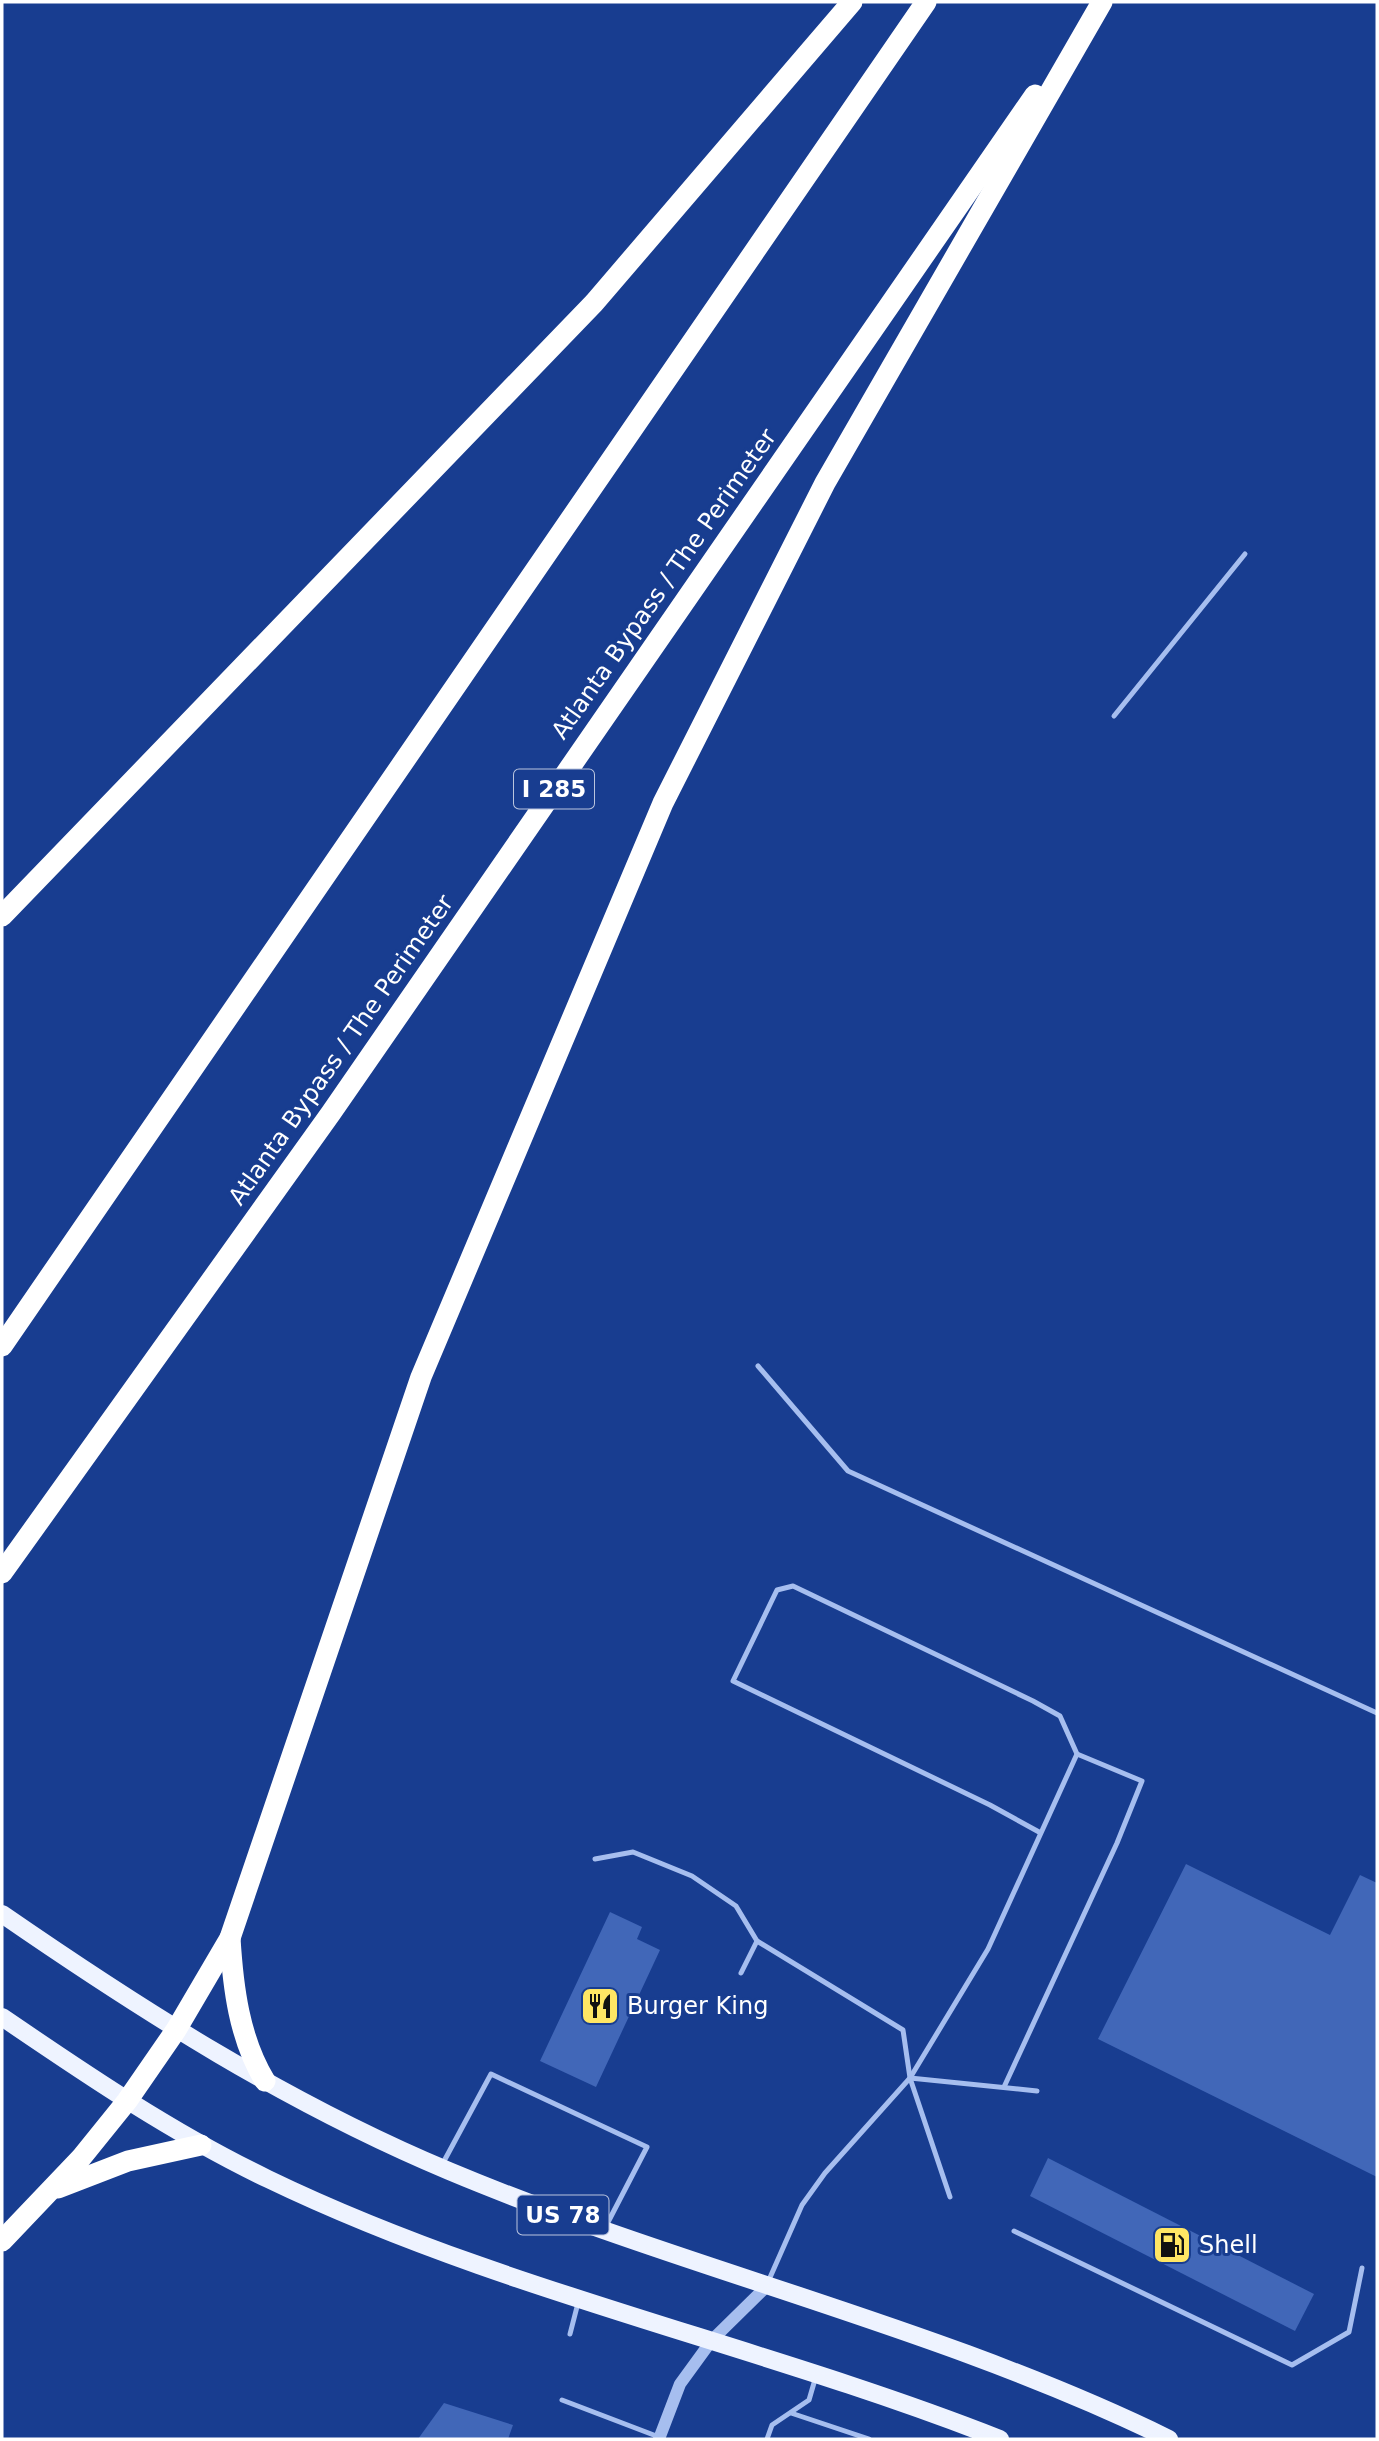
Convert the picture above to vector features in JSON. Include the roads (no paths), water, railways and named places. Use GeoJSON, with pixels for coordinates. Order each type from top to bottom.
{"type":"FeatureCollection","features":[{"type":"Feature","properties":{"kind":"highway"},"geometry":{"type":"LineString","coordinates":[[2,916],[594,303],[852,2]]}},
{"type":"Feature","properties":{"kind":"highway"},"geometry":{"type":"LineString","coordinates":[[2,1346],[926,2]]}},
{"type":"Feature","properties":{"kind":"highway"},"geometry":{"type":"LineString","coordinates":[[2,2241],[47,2194],[127,2101],[176,2031],[230,1938],[421,1377],[663,803],[825,483],[1102,2]]}},
{"type":"Feature","properties":{"kind":"highway","name":"Atlanta Bypass / The Perimeter"},"geometry":{"type":"LineString","coordinates":[[2,1573],[331,1113],[1016,122],[1102,2]]}},
{"type":"Feature","properties":{"kind":"highway"},"geometry":{"type":"LineString","coordinates":[[230,1938],[232,1970],[243,2030],[265,2081]]}},
{"type":"Feature","properties":{"kind":"highway"},"geometry":{"type":"LineString","coordinates":[[47,2194],[117,2164],[201,2145]]}},
{"type":"Feature","properties":{"kind":"main road","name":"US 78"},"geometry":{"type":"LineString","coordinates":[[2,1914],[117,1994],[176,2031],[265,2081],[440,2167],[603,2231],[1032,2379],[1169,2439]]}},
{"type":"Feature","properties":{"kind":"main road"},"geometry":{"type":"LineString","coordinates":[[2,2017],[127,2101],[201,2145],[268,2180],[380,2228],[579,2300],[817,2373],[991,2438]]}},
{"type":"Feature","properties":{"kind":"street"},"geometry":{"type":"LineString","coordinates":[[661,2439],[680,2384],[712,2340],[766,2286]]}},
{"type":"Feature","properties":{"kind":"lane"},"geometry":{"type":"LineString","coordinates":[[1114,716],[1245,554]]}},
{"type":"Feature","properties":{"kind":"lane"},"geometry":{"type":"LineString","coordinates":[[758,1366],[848,1471],[1377,1713]]}},
{"type":"Feature","properties":{"kind":"lane"},"geometry":{"type":"LineString","coordinates":[[1004,2087],[1117,1843],[1142,1781],[1077,1754],[1060,1716],[1051,1711],[793,1586],[777,1590],[733,1681],[990,1805],[1039,1832]]}},
{"type":"Feature","properties":{"kind":"lane"},"geometry":{"type":"LineString","coordinates":[[766,2286],[802,2205],[825,2173],[910,2078],[988,1948],[1077,1754]]}},
{"type":"Feature","properties":{"kind":"lane"},"geometry":{"type":"LineString","coordinates":[[595,1859],[633,1852],[692,1876],[736,1906],[757,1941],[903,2031],[910,2078],[950,2197]]}},
{"type":"Feature","properties":{"kind":"lane"},"geometry":{"type":"LineString","coordinates":[[741,1973],[757,1941]]}},
{"type":"Feature","properties":{"kind":"lane"},"geometry":{"type":"LineString","coordinates":[[440,2167],[491,2074],[647,2147],[603,2231]]}},
{"type":"Feature","properties":{"kind":"lane"},"geometry":{"type":"LineString","coordinates":[[910,2078],[1037,2091]]}},
{"type":"Feature","properties":{"kind":"lane"},"geometry":{"type":"LineString","coordinates":[[1014,2231],[1292,2365],[1349,2332],[1362,2268]]}},
{"type":"Feature","properties":{"kind":"lane"},"geometry":{"type":"LineString","coordinates":[[570,2334],[579,2300]]}},
{"type":"Feature","properties":{"kind":"lane"},"geometry":{"type":"LineString","coordinates":[[767,2439],[772,2426],[808,2400],[817,2373]]}},
{"type":"Feature","properties":{"kind":"lane"},"geometry":{"type":"LineString","coordinates":[[562,2400],[661,2439]]}},
{"type":"Feature","properties":{"kind":"lane"},"geometry":{"type":"LineString","coordinates":[[791,2413],[869,2439]]}},
{"type":"Feature","properties":{"kind":"place","name":"Burger King"},"geometry":{"type":"Point","coordinates":[600,2006]}},
{"type":"Feature","properties":{"kind":"place","name":"Shell"},"geometry":{"type":"Point","coordinates":[1172,2245]}}]}
